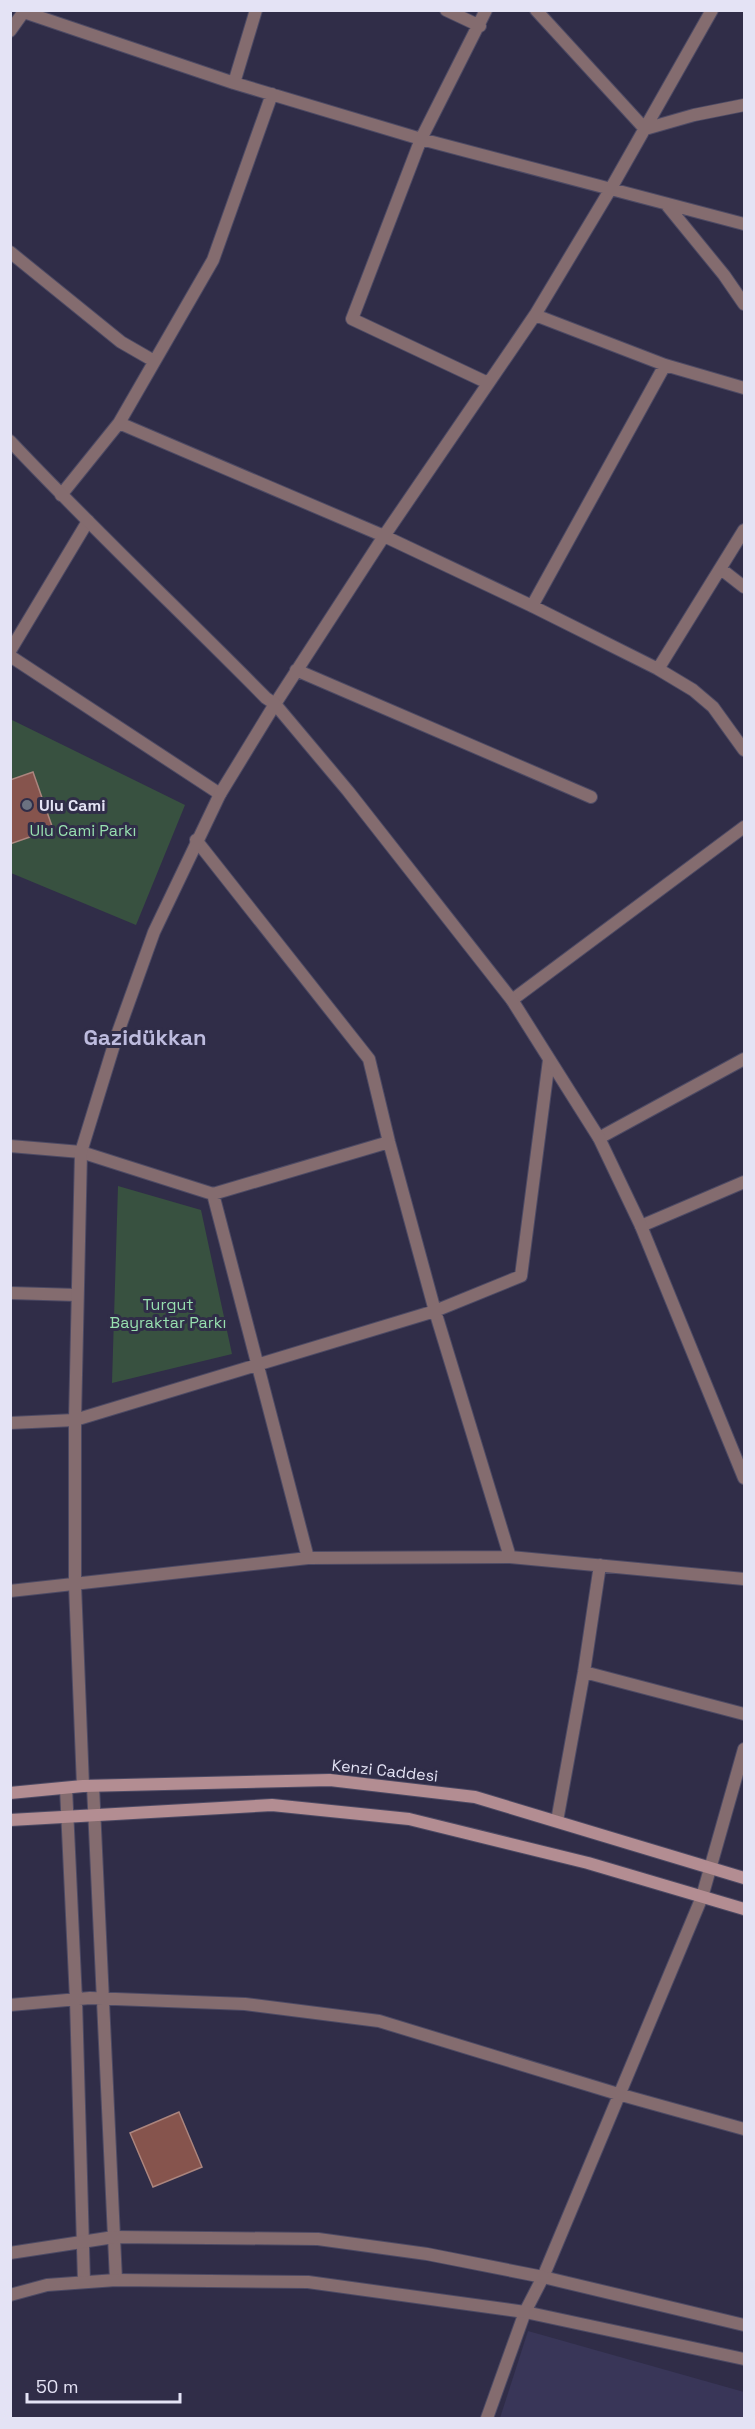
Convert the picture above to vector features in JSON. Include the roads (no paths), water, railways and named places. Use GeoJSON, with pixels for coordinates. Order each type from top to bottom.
{"type":"FeatureCollection","features":[{"type":"Feature","properties":{"kind":"main road","name":"Kenzi Caddesi"},"geometry":{"type":"LineString","coordinates":[[10,1793],[88,1786],[330,1780],[475,1797],[744,1878]]}},
{"type":"Feature","properties":{"kind":"main road"},"geometry":{"type":"LineString","coordinates":[[10,1820],[272,1805],[409,1819],[588,1863],[744,1909]]}},
{"type":"Feature","properties":{"kind":"street"},"geometry":{"type":"LineString","coordinates":[[234,83],[256,10]]}},
{"type":"Feature","properties":{"kind":"street"},"geometry":{"type":"LineString","coordinates":[[446,10],[480,26]]}},
{"type":"Feature","properties":{"kind":"street"},"geometry":{"type":"LineString","coordinates":[[486,10],[480,26],[421,139],[352,319],[488,382]]}},
{"type":"Feature","properties":{"kind":"street"},"geometry":{"type":"LineString","coordinates":[[536,10],[645,129]]}},
{"type":"Feature","properties":{"kind":"street"},"geometry":{"type":"LineString","coordinates":[[116,2280],[95,1814],[88,1786],[75,1585],[75,1420],[81,1152],[124,1014],[154,932],[196,840],[220,794],[296,670],[384,536],[535,315],[610,190],[712,10]]}},
{"type":"Feature","properties":{"kind":"street"},"geometry":{"type":"LineString","coordinates":[[10,30],[24,11],[234,83],[421,139],[744,224]]}},
{"type":"Feature","properties":{"kind":"street"},"geometry":{"type":"LineString","coordinates":[[61,495],[119,423],[213,260],[272,94]]}},
{"type":"Feature","properties":{"kind":"street"},"geometry":{"type":"LineString","coordinates":[[645,129],[694,115],[744,105]]}},
{"type":"Feature","properties":{"kind":"street"},"geometry":{"type":"LineString","coordinates":[[666,204],[724,275],[744,304]]}},
{"type":"Feature","properties":{"kind":"street"},"geometry":{"type":"LineString","coordinates":[[10,252],[121,342],[154,360]]}},
{"type":"Feature","properties":{"kind":"street"},"geometry":{"type":"LineString","coordinates":[[535,315],[665,365],[744,388]]}},
{"type":"Feature","properties":{"kind":"street"},"geometry":{"type":"LineString","coordinates":[[532,606],[665,365]]}},
{"type":"Feature","properties":{"kind":"street"},"geometry":{"type":"LineString","coordinates":[[119,423],[384,536],[658,669],[693,690],[713,707],[744,750]]}},
{"type":"Feature","properties":{"kind":"street"},"geometry":{"type":"LineString","coordinates":[[10,441],[61,495],[266,698],[275,704],[348,791],[512,1000],[599,1138],[641,1227],[744,1478]]}},
{"type":"Feature","properties":{"kind":"street"},"geometry":{"type":"LineString","coordinates":[[10,651],[88,521]]}},
{"type":"Feature","properties":{"kind":"street"},"geometry":{"type":"LineString","coordinates":[[658,669],[744,530]]}},
{"type":"Feature","properties":{"kind":"street"},"geometry":{"type":"LineString","coordinates":[[722,568],[744,587]]}},
{"type":"Feature","properties":{"kind":"street"},"geometry":{"type":"LineString","coordinates":[[10,656],[220,794]]}},
{"type":"Feature","properties":{"kind":"street"},"geometry":{"type":"LineString","coordinates":[[296,670],[591,797]]}},
{"type":"Feature","properties":{"kind":"street"},"geometry":{"type":"LineString","coordinates":[[512,1000],[744,826]]}},
{"type":"Feature","properties":{"kind":"street"},"geometry":{"type":"LineString","coordinates":[[196,840],[369,1059],[388,1142],[435,1311],[510,1557]]}},
{"type":"Feature","properties":{"kind":"street"},"geometry":{"type":"LineString","coordinates":[[599,1138],[744,1059]]}},
{"type":"Feature","properties":{"kind":"street"},"geometry":{"type":"LineString","coordinates":[[10,1423],[75,1420],[435,1311],[521,1276],[549,1060]]}},
{"type":"Feature","properties":{"kind":"street"},"geometry":{"type":"LineString","coordinates":[[10,1146],[81,1152],[213,1194],[388,1142]]}},
{"type":"Feature","properties":{"kind":"street"},"geometry":{"type":"LineString","coordinates":[[641,1227],[744,1182]]}},
{"type":"Feature","properties":{"kind":"street"},"geometry":{"type":"LineString","coordinates":[[213,1194],[256,1366],[308,1558]]}},
{"type":"Feature","properties":{"kind":"street"},"geometry":{"type":"LineString","coordinates":[[10,1293],[77,1295]]}},
{"type":"Feature","properties":{"kind":"street"},"geometry":{"type":"LineString","coordinates":[[10,1591],[308,1558],[510,1557],[744,1579]]}},
{"type":"Feature","properties":{"kind":"street"},"geometry":{"type":"LineString","coordinates":[[557,1821],[584,1672],[600,1565]]}},
{"type":"Feature","properties":{"kind":"street"},"geometry":{"type":"LineString","coordinates":[[584,1672],[744,1714]]}},
{"type":"Feature","properties":{"kind":"street"},"geometry":{"type":"LineString","coordinates":[[487,2418],[525,2312],[543,2277],[702,1897],[744,1749]]}},
{"type":"Feature","properties":{"kind":"street"},"geometry":{"type":"LineString","coordinates":[[66,1788],[76,2000],[84,2282]]}},
{"type":"Feature","properties":{"kind":"street"},"geometry":{"type":"LineString","coordinates":[[10,2005],[103,1999],[245,2004],[379,2021],[618,2094],[744,2129]]}},
{"type":"Feature","properties":{"kind":"street"},"geometry":{"type":"LineString","coordinates":[[10,2253],[114,2236],[318,2239],[427,2254],[543,2277],[744,2325]]}},
{"type":"Feature","properties":{"kind":"street"},"geometry":{"type":"LineString","coordinates":[[10,2295],[47,2285],[116,2280],[308,2282],[525,2312],[744,2360]]}},
{"type":"Feature","properties":{"kind":"place","name":"Ulu Cami"},"geometry":{"type":"Point","coordinates":[27,805]}},
{"type":"Feature","properties":{"kind":"district","name":"Gazidükkan"},"geometry":{"type":"Point","coordinates":[145,1037]}},
{"type":"Feature","properties":{"kind":"park label","name":"Ulu Cami Parkı"},"geometry":{"type":"Point","coordinates":[83,830]}},
{"type":"Feature","properties":{"kind":"park label","name":"Turgut Bayraktar Parkı"},"geometry":{"type":"Point","coordinates":[168,1313]}}]}
